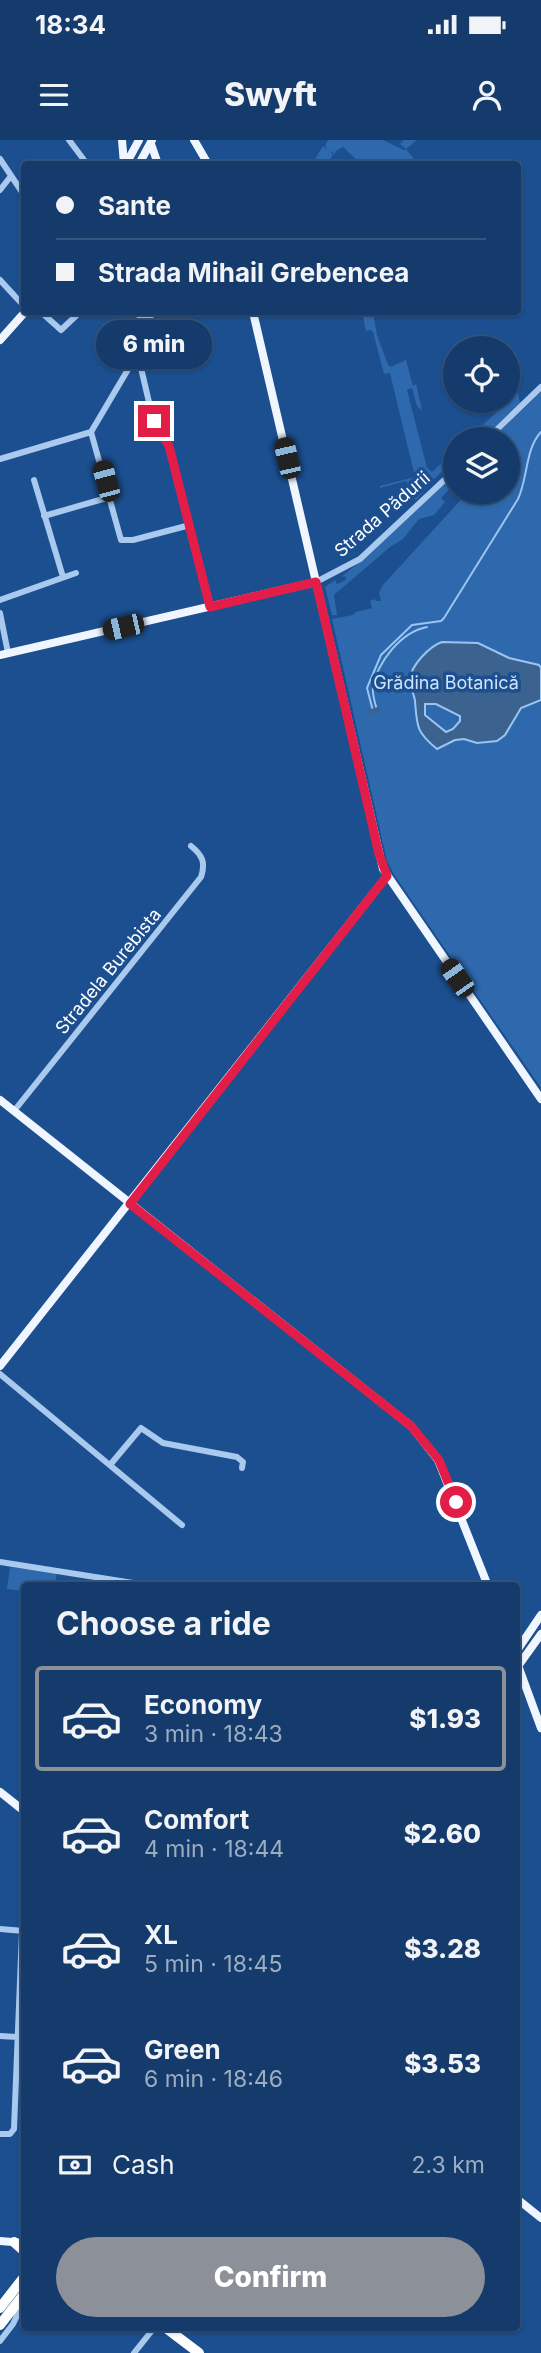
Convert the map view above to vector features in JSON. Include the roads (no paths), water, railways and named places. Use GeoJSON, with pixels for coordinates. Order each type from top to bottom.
{"type":"FeatureCollection","features":[{"type":"Feature","properties":{"kind":"highway"},"geometry":{"type":"LineString","coordinates":[[0,2308],[21,2281]]}},
{"type":"Feature","properties":{"kind":"highway"},"geometry":{"type":"LineString","coordinates":[[0,2325],[21,2298]]}},
{"type":"Feature","properties":{"kind":"highway"},"geometry":{"type":"LineString","coordinates":[[170,2331],[199,2353]]}},
{"type":"Feature","properties":{"kind":"main road"},"geometry":{"type":"LineString","coordinates":[[122,140],[125,161]]}},
{"type":"Feature","properties":{"kind":"main road"},"geometry":{"type":"LineString","coordinates":[[127,161],[139,140]]}},
{"type":"Feature","properties":{"kind":"main road"},"geometry":{"type":"LineString","coordinates":[[194,140],[206,161]]}},
{"type":"Feature","properties":{"kind":"main road"},"geometry":{"type":"LineString","coordinates":[[141,161],[152,141]]}},
{"type":"Feature","properties":{"kind":"main road"},"geometry":{"type":"LineString","coordinates":[[152,141],[152,152],[156,161]]}},
{"type":"Feature","properties":{"kind":"main road"},"geometry":{"type":"LineString","coordinates":[[0,340],[22,315]]}},
{"type":"Feature","properties":{"kind":"main road"},"geometry":{"type":"LineString","coordinates":[[254,315],[379,854],[387,876],[541,1099]]}},
{"type":"Feature","properties":{"kind":"main road","name":"Strada Pădurii"},"geometry":{"type":"LineString","coordinates":[[4,654],[316,582]]}},
{"type":"Feature","properties":{"kind":"main road"},"geometry":{"type":"LineString","coordinates":[[0,1366],[387,876]]}},
{"type":"Feature","properties":{"kind":"main road"},"geometry":{"type":"LineString","coordinates":[[0,1100],[418,1433],[443,1469],[486,1582]]}},
{"type":"Feature","properties":{"kind":"main road"},"geometry":{"type":"LineString","coordinates":[[520,1646],[541,1615]]}},
{"type":"Feature","properties":{"kind":"main road"},"geometry":{"type":"LineString","coordinates":[[520,1661],[541,1634]]}},
{"type":"Feature","properties":{"kind":"main road"},"geometry":{"type":"LineString","coordinates":[[520,1673],[541,1728]]}},
{"type":"Feature","properties":{"kind":"main road"},"geometry":{"type":"LineString","coordinates":[[0,1792],[21,1809]]}},
{"type":"Feature","properties":{"kind":"main road"},"geometry":{"type":"LineString","coordinates":[[520,2201],[541,2218]]}},
{"type":"Feature","properties":{"kind":"main road"},"geometry":{"type":"LineString","coordinates":[[0,2241],[21,2241]]}},
{"type":"Feature","properties":{"kind":"street"},"geometry":{"type":"LineString","coordinates":[[69,140],[85,161]]}},
{"type":"Feature","properties":{"kind":"street"},"geometry":{"type":"LineString","coordinates":[[0,159],[21,191]]}},
{"type":"Feature","properties":{"kind":"street"},"geometry":{"type":"LineString","coordinates":[[0,190],[11,176]]}},
{"type":"Feature","properties":{"kind":"street"},"geometry":{"type":"LineString","coordinates":[[0,280],[21,303]]}},
{"type":"Feature","properties":{"kind":"street"},"geometry":{"type":"LineString","coordinates":[[44,315],[61,330],[77,315]]}},
{"type":"Feature","properties":{"kind":"street"},"geometry":{"type":"LineString","coordinates":[[138,315],[145,321],[152,315]]}},
{"type":"Feature","properties":{"kind":"street"},"geometry":{"type":"LineString","coordinates":[[0,459],[91,432],[132,362],[137,362],[141,368],[152,415],[169,446],[210,607]]}},
{"type":"Feature","properties":{"kind":"street"},"geometry":{"type":"LineString","coordinates":[[499,427],[541,387]]}},
{"type":"Feature","properties":{"kind":"street"},"geometry":{"type":"LineString","coordinates":[[91,432],[120,537],[125,541],[190,525]]}},
{"type":"Feature","properties":{"kind":"street"},"geometry":{"type":"LineString","coordinates":[[34,480],[63,578]]}},
{"type":"Feature","properties":{"kind":"street","name":"Strada Pădurii"},"geometry":{"type":"LineString","coordinates":[[316,582],[360,559],[443,481]]}},
{"type":"Feature","properties":{"kind":"street"},"geometry":{"type":"LineString","coordinates":[[44,516],[110,496]]}},
{"type":"Feature","properties":{"kind":"street"},"geometry":{"type":"LineString","coordinates":[[0,600],[76,573]]}},
{"type":"Feature","properties":{"kind":"street"},"geometry":{"type":"LineString","coordinates":[[0,613],[4,654]]}},
{"type":"Feature","properties":{"kind":"street","name":"Stradela Burebista"},"geometry":{"type":"LineString","coordinates":[[14,1111],[201,877],[204,866],[202,855],[191,846]]}},
{"type":"Feature","properties":{"kind":"street"},"geometry":{"type":"LineString","coordinates":[[0,1374],[182,1524]]}},
{"type":"Feature","properties":{"kind":"street"},"geometry":{"type":"LineString","coordinates":[[110,1465],[141,1428],[163,1443],[237,1457],[243,1462],[242,1468]]}},
{"type":"Feature","properties":{"kind":"street"},"geometry":{"type":"LineString","coordinates":[[0,1562],[127,1582]]}},
{"type":"Feature","properties":{"kind":"street"},"geometry":{"type":"LineString","coordinates":[[0,1929],[21,1931]]}},
{"type":"Feature","properties":{"kind":"street"},"geometry":{"type":"LineString","coordinates":[[0,2134],[11,2134],[14,2129],[21,1973]]}},
{"type":"Feature","properties":{"kind":"street"},"geometry":{"type":"LineString","coordinates":[[0,2036],[18,2036]]}},
{"type":"Feature","properties":{"kind":"street"},"geometry":{"type":"LineString","coordinates":[[0,2299],[21,2281]]}},
{"type":"Feature","properties":{"kind":"street"},"geometry":{"type":"LineString","coordinates":[[0,2341],[21,2307]]}},
{"type":"Feature","properties":{"kind":"street"},"geometry":{"type":"LineString","coordinates":[[134,2353],[152,2331]]}},
{"type":"Feature","properties":{"kind":"waterway"},"geometry":{"type":"LineString","coordinates":[[373,711],[367,688],[381,655],[412,625],[441,621],[444,618],[518,499],[529,455],[541,432]]}},
{"type":"Feature","properties":{"kind":"waterway"},"geometry":{"type":"LineString","coordinates":[[377,710],[373,688],[379,668],[392,650],[408,635],[427,627]]}},
{"type":"Feature","properties":{"kind":"waterway"},"geometry":{"type":"LineString","coordinates":[[369,712],[379,709]]}},
{"type":"Feature","properties":{"kind":"park label","name":"Grădina Botanică"},"geometry":{"type":"Point","coordinates":[446,682]}}]}
